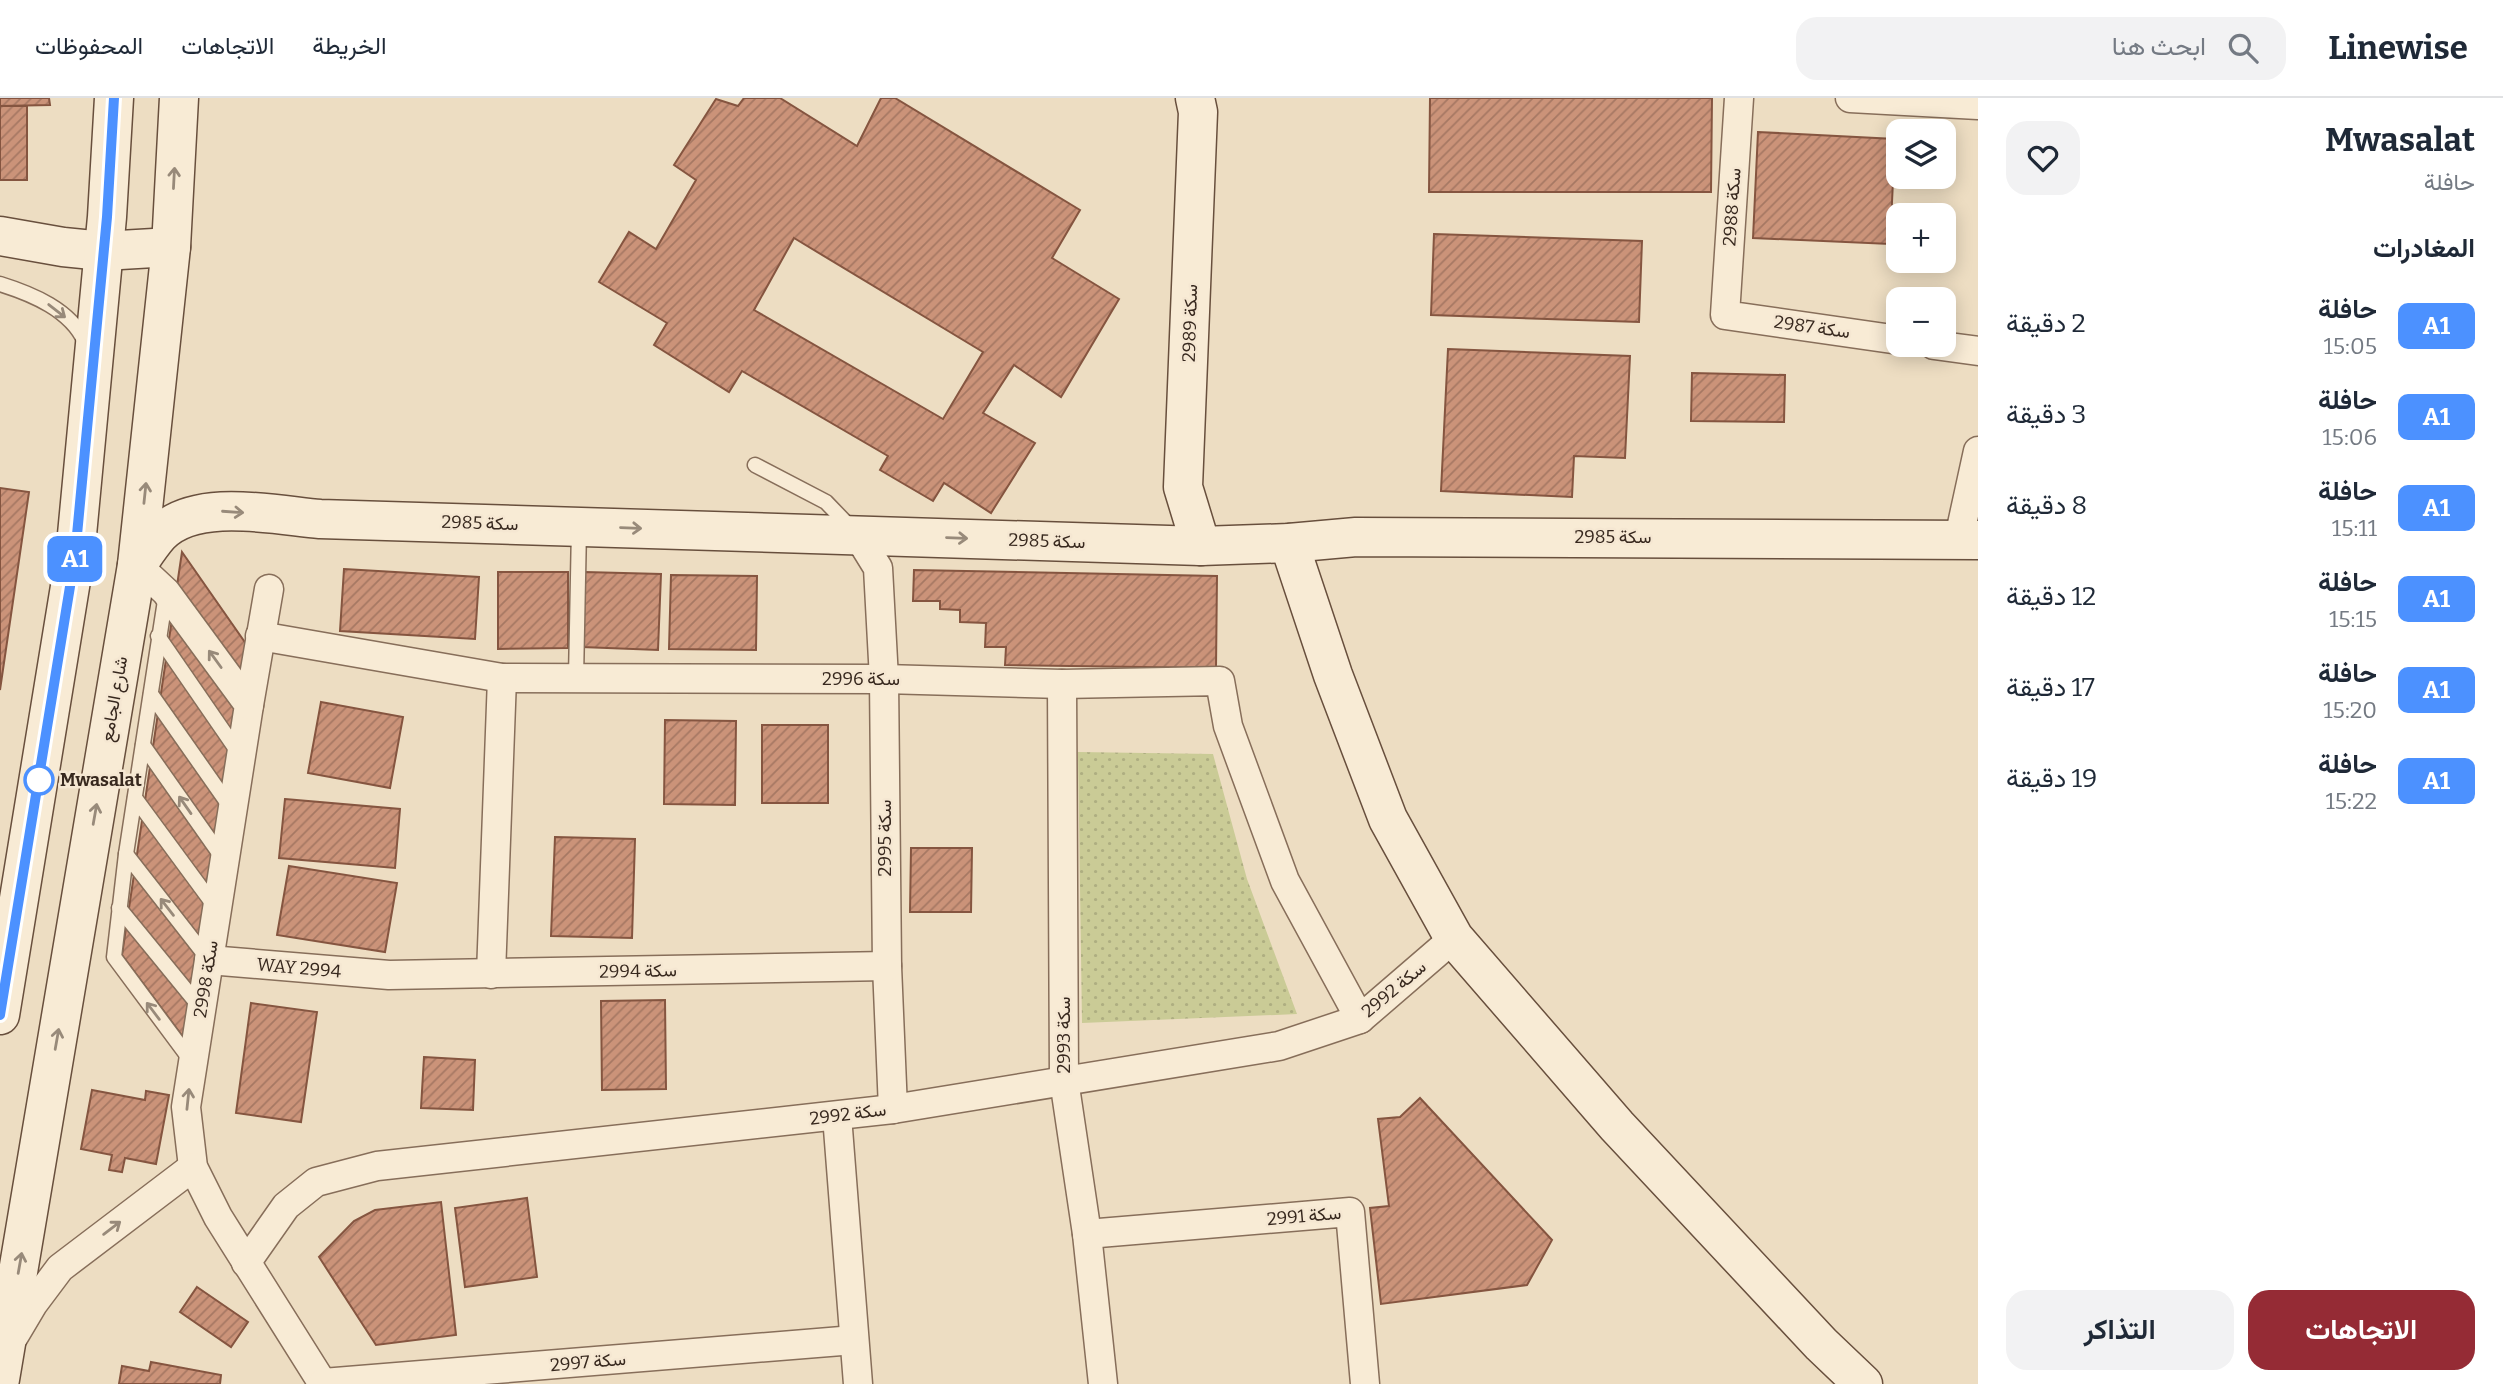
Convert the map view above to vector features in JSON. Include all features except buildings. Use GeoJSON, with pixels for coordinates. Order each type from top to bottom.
{"type":"FeatureCollection","features":[{"type":"Feature","properties":{"kind":"street"},"geometry":{"type":"LineString","coordinates":[[0,1015],[9,927],[75,556],[114,98]]}},
{"type":"Feature","properties":{"kind":"street","name":"شارع الجامع"},"geometry":{"type":"LineString","coordinates":[[2,1365],[137,565],[171,247],[179,98]]}},
{"type":"Feature","properties":{"kind":"street","name":"سكة 2989"},"geometry":{"type":"LineString","coordinates":[[1195,98],[1198,112],[1183,487],[1201,546]]}},
{"type":"Feature","properties":{"kind":"street","name":"سكة 2988"},"geometry":{"type":"LineString","coordinates":[[1725,315],[1739,98]]}},
{"type":"Feature","properties":{"kind":"street"},"geometry":{"type":"LineString","coordinates":[[1850,98],[1978,105]]}},
{"type":"Feature","properties":{"kind":"street"},"geometry":{"type":"LineString","coordinates":[[0,236],[103,251],[171,247]]}},
{"type":"Feature","properties":{"kind":"street","name":"سكة 2987"},"geometry":{"type":"LineString","coordinates":[[1725,315],[1886,338]]}},
{"type":"Feature","properties":{"kind":"street"},"geometry":{"type":"LineString","coordinates":[[1956,348],[1978,351]]}},
{"type":"Feature","properties":{"kind":"street"},"geometry":{"type":"LineString","coordinates":[[1969,539],[1978,451]]}},
{"type":"Feature","properties":{"kind":"street","name":"سكة 2985"},"geometry":{"type":"LineString","coordinates":[[137,565],[160,533],[187,517],[222,511],[320,519],[1201,546],[1289,543],[1356,537],[1969,539]]}},
{"type":"Feature","properties":{"kind":"street","name":"سكة 2995"},"geometry":{"type":"LineString","coordinates":[[857,534],[878,568],[884,679],[887,966],[893,1109]]}},
{"type":"Feature","properties":{"kind":"street"},"geometry":{"type":"LineString","coordinates":[[878,568],[888,548],[900,536]]}},
{"type":"Feature","properties":{"kind":"street"},"geometry":{"type":"LineString","coordinates":[[1289,543],[1333,675],[1388,819],[1454,939],[1617,1126],[1812,1334],[1863,1384]]}},
{"type":"Feature","properties":{"kind":"street"},"geometry":{"type":"LineString","coordinates":[[137,565],[166,592],[249,705]]}},
{"type":"Feature","properties":{"kind":"street","name":"سكة 2998"},"geometry":{"type":"LineString","coordinates":[[193,1167],[186,1107],[240,756],[269,589]]}},
{"type":"Feature","properties":{"kind":"street","name":"سكة 2996"},"geometry":{"type":"LineString","coordinates":[[260,636],[502,678],[884,679],[1062,684],[1220,681],[1228,726],[1285,881],[1360,1019]]}},
{"type":"Feature","properties":{"kind":"street"},"geometry":{"type":"LineString","coordinates":[[491,974],[502,678]]}},
{"type":"Feature","properties":{"kind":"street","name":"سكة 2993"},"geometry":{"type":"LineString","coordinates":[[1062,684],[1065,1080],[1087,1234],[1103,1384]]}},
{"type":"Feature","properties":{"kind":"street","name":"سكة 2992"},"geometry":{"type":"LineString","coordinates":[[246,1263],[286,1206],[316,1182],[377,1166],[893,1109],[1279,1046],[1360,1019],[1454,939]]}},
{"type":"Feature","properties":{"kind":"street","name":"WAY 2994"},"geometry":{"type":"LineString","coordinates":[[209,960],[389,975]]}},
{"type":"Feature","properties":{"kind":"street","name":"سكة 2994"},"geometry":{"type":"LineString","coordinates":[[389,975],[887,966]]}},
{"type":"Feature","properties":{"kind":"street"},"geometry":{"type":"LineString","coordinates":[[836,1116],[858,1384]]}},
{"type":"Feature","properties":{"kind":"street"},"geometry":{"type":"LineString","coordinates":[[2,1365],[33,1304],[60,1268],[193,1167]]}},
{"type":"Feature","properties":{"kind":"street","name":"سكة 2997"},"geometry":{"type":"LineString","coordinates":[[193,1167],[218,1217],[323,1384],[854,1340]]}},
{"type":"Feature","properties":{"kind":"street","name":"سكة 2991"},"geometry":{"type":"LineString","coordinates":[[1087,1234],[1350,1212],[1365,1384]]}},
{"type":"Feature","properties":{"kind":"lane"},"geometry":{"type":"LineString","coordinates":[[0,284],[52,305],[80,330],[93,360]]}},
{"type":"Feature","properties":{"kind":"lane"},"geometry":{"type":"LineString","coordinates":[[755,465],[825,502],[857,534]]}},
{"type":"Feature","properties":{"kind":"lane"},"geometry":{"type":"LineString","coordinates":[[576,678],[579,526]]}},
{"type":"Feature","properties":{"kind":"lane"},"geometry":{"type":"LineString","coordinates":[[166,592],[126,854],[114,957],[192,1063]]}},
{"type":"Feature","properties":{"kind":"lane"},"geometry":{"type":"LineString","coordinates":[[158,636],[240,756]]}},
{"type":"Feature","properties":{"kind":"lane"},"geometry":{"type":"LineString","coordinates":[[151,694],[232,810]]}},
{"type":"Feature","properties":{"kind":"lane"},"geometry":{"type":"LineString","coordinates":[[143,745],[225,861]]}},
{"type":"Feature","properties":{"kind":"lane"},"geometry":{"type":"LineString","coordinates":[[135,798],[217,909]]}},
{"type":"Feature","properties":{"kind":"lane"},"geometry":{"type":"LineString","coordinates":[[126,854],[209,960]]}},
{"type":"Feature","properties":{"kind":"lane"},"geometry":{"type":"LineString","coordinates":[[119,908],[201,1008]]}},
{"type":"Feature","properties":{"kind":"green space"},"geometry":{"type":"Polygon","coordinates":[[[1078,752],[1213,754],[1247,879],[1297,1014],[1082,1023],[1078,752]]]}},
{"type":"Feature","properties":{"kind":"bus line","name":"A1"},"geometry":{"type":"LineString","coordinates":[[0,1015],[75,556],[107,217],[114,98]]}},
{"type":"Feature","properties":{"kind":"place","name":"Mwasalat"},"geometry":{"type":"Point","coordinates":[39,780]}}]}
